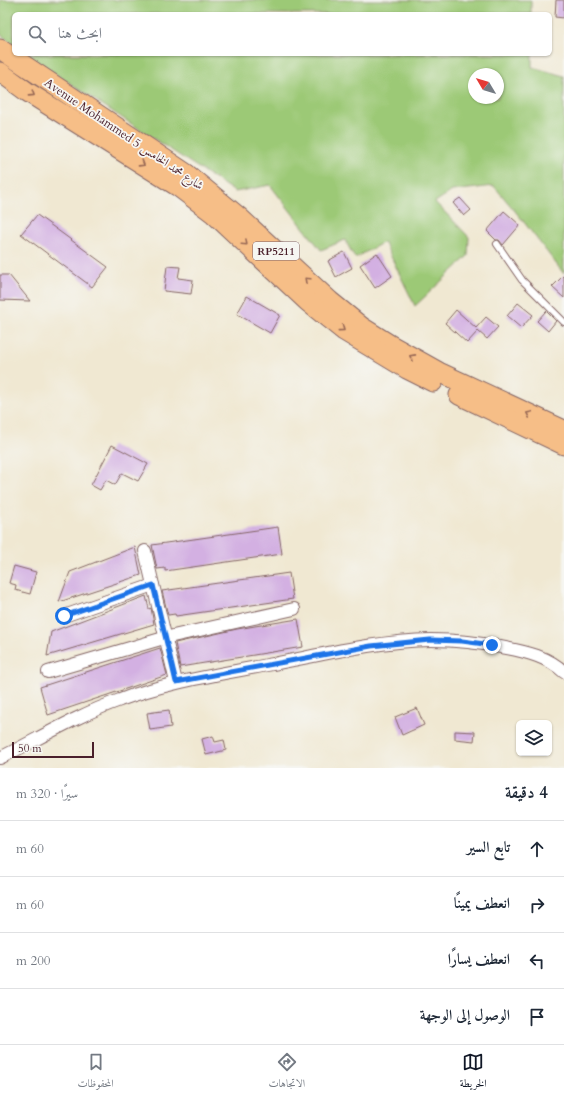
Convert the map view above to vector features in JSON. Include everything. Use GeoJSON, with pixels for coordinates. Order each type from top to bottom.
{"type":"FeatureCollection","features":[{"type":"Feature","properties":{"kind":"main road","name":"Avenue Mohammed 5 شارع محمد الخامس"},"geometry":{"type":"LineString","coordinates":[[0,49],[187,174],[238,216],[330,301],[362,327],[439,372],[564,430]]}},
{"type":"Feature","properties":{"kind":"main road","name":"Avenue Mohammed 5 شارع محمد الخامس"},"geometry":{"type":"LineString","coordinates":[[0,72],[26,91],[176,186],[214,214],[308,302],[344,331],[407,369],[519,425],[564,445]]}},
{"type":"Feature","properties":{"kind":"street"},"geometry":{"type":"LineString","coordinates":[[145,551],[164,638],[176,682]]}},
{"type":"Feature","properties":{"kind":"street"},"geometry":{"type":"LineString","coordinates":[[64,616],[153,585]]}},
{"type":"Feature","properties":{"kind":"street"},"geometry":{"type":"LineString","coordinates":[[48,672],[164,638],[294,609]]}},
{"type":"Feature","properties":{"kind":"street"},"geometry":{"type":"LineString","coordinates":[[0,758],[87,712],[121,699],[176,682],[371,646],[430,640],[462,641],[492,645],[530,652],[547,660],[564,672]]}},
{"type":"Feature","properties":{"kind":"lane"},"geometry":{"type":"LineString","coordinates":[[497,244],[522,280],[564,322]]}},
{"type":"Feature","properties":{"kind":"green space"},"geometry":{"type":"Polygon","coordinates":[[[0,0],[531,0],[531,12],[12,12],[12,43],[0,34],[0,0]]]}},
{"type":"Feature","properties":{"kind":"green space"},"geometry":{"type":"Polygon","coordinates":[[[28,56],[532,56],[532,67],[564,76],[564,274],[494,186],[452,191],[435,202],[469,237],[468,256],[415,306],[384,242],[355,258],[345,240],[321,250],[270,185],[235,192],[28,56]]]}},
{"type":"Feature","properties":{"kind":"building"},"geometry":{"type":"Polygon","coordinates":[[[556,0],[564,0],[564,18],[555,17],[556,0]]]}},
{"type":"Feature","properties":{"kind":"building"},"geometry":{"type":"Polygon","coordinates":[[[460,198],[471,210],[464,216],[453,203],[460,198]]]}},
{"type":"Feature","properties":{"kind":"building"},"geometry":{"type":"Polygon","coordinates":[[[504,211],[520,225],[503,245],[487,231],[504,211]]]}},
{"type":"Feature","properties":{"kind":"building"},"geometry":{"type":"Polygon","coordinates":[[[37,215],[108,267],[92,287],[21,234],[37,215]]]}},
{"type":"Feature","properties":{"kind":"building"},"geometry":{"type":"Polygon","coordinates":[[[344,252],[352,268],[336,277],[328,261],[344,252]]]}},
{"type":"Feature","properties":{"kind":"building"},"geometry":{"type":"Polygon","coordinates":[[[377,253],[392,276],[375,288],[360,265],[377,253]]]}},
{"type":"Feature","properties":{"kind":"building"},"geometry":{"type":"Polygon","coordinates":[[[167,266],[180,267],[178,278],[193,280],[191,294],[164,291],[167,266]]]}},
{"type":"Feature","properties":{"kind":"building"},"geometry":{"type":"Polygon","coordinates":[[[0,275],[9,275],[30,301],[0,300],[0,275]]]}},
{"type":"Feature","properties":{"kind":"building"},"geometry":{"type":"Polygon","coordinates":[[[564,275],[564,298],[552,287],[564,275]]]}},
{"type":"Feature","properties":{"kind":"building"},"geometry":{"type":"Polygon","coordinates":[[[247,296],[280,315],[270,333],[237,314],[247,296]]]}},
{"type":"Feature","properties":{"kind":"building"},"geometry":{"type":"Polygon","coordinates":[[[518,303],[533,315],[521,328],[507,316],[518,303]]]}},
{"type":"Feature","properties":{"kind":"building"},"geometry":{"type":"Polygon","coordinates":[[[456,310],[476,328],[486,317],[498,327],[487,339],[478,331],[467,343],[445,323],[456,310]]]}},
{"type":"Feature","properties":{"kind":"building"},"geometry":{"type":"Polygon","coordinates":[[[546,311],[556,321],[548,331],[537,321],[546,311]]]}},
{"type":"Feature","properties":{"kind":"building"},"geometry":{"type":"Polygon","coordinates":[[[112,445],[148,464],[138,481],[122,473],[115,485],[106,480],[100,490],[91,485],[112,445]]]}},
{"type":"Feature","properties":{"kind":"building"},"geometry":{"type":"Polygon","coordinates":[[[278,527],[282,554],[165,571],[165,568],[157,569],[152,545],[278,527]]]}},
{"type":"Feature","properties":{"kind":"building"},"geometry":{"type":"Polygon","coordinates":[[[135,547],[141,575],[59,602],[70,572],[135,547]]]}},
{"type":"Feature","properties":{"kind":"building"},"geometry":{"type":"Polygon","coordinates":[[[14,566],[36,572],[30,594],[15,590],[16,585],[9,583],[14,566]]]}},
{"type":"Feature","properties":{"kind":"building"},"geometry":{"type":"Polygon","coordinates":[[[289,573],[293,599],[176,616],[175,614],[168,615],[162,591],[289,573]]]}},
{"type":"Feature","properties":{"kind":"building"},"geometry":{"type":"Polygon","coordinates":[[[146,596],[149,609],[151,608],[154,624],[47,656],[51,632],[146,596]]]}},
{"type":"Feature","properties":{"kind":"building"},"geometry":{"type":"Polygon","coordinates":[[[298,619],[303,647],[180,667],[175,643],[237,629],[298,619]]]}},
{"type":"Feature","properties":{"kind":"building"},"geometry":{"type":"Polygon","coordinates":[[[160,648],[167,675],[48,715],[40,687],[160,648]]]}},
{"type":"Feature","properties":{"kind":"building"},"geometry":{"type":"Polygon","coordinates":[[[417,708],[424,725],[402,735],[395,717],[417,708]]]}},
{"type":"Feature","properties":{"kind":"building"},"geometry":{"type":"Polygon","coordinates":[[[169,710],[171,727],[150,730],[147,713],[169,710]]]}},
{"type":"Feature","properties":{"kind":"building"},"geometry":{"type":"Polygon","coordinates":[[[455,731],[475,732],[474,741],[455,739],[455,731]]]}},
{"type":"Feature","properties":{"kind":"building"},"geometry":{"type":"Polygon","coordinates":[[[213,736],[215,742],[224,740],[226,750],[206,755],[202,739],[213,736]]]}},
{"type":"Feature","properties":{"kind":"route"},"geometry":{"type":"LineString","coordinates":[[64,616],[153,585],[164,638],[176,682],[371,646],[430,640],[462,641],[492,645]]}}]}
